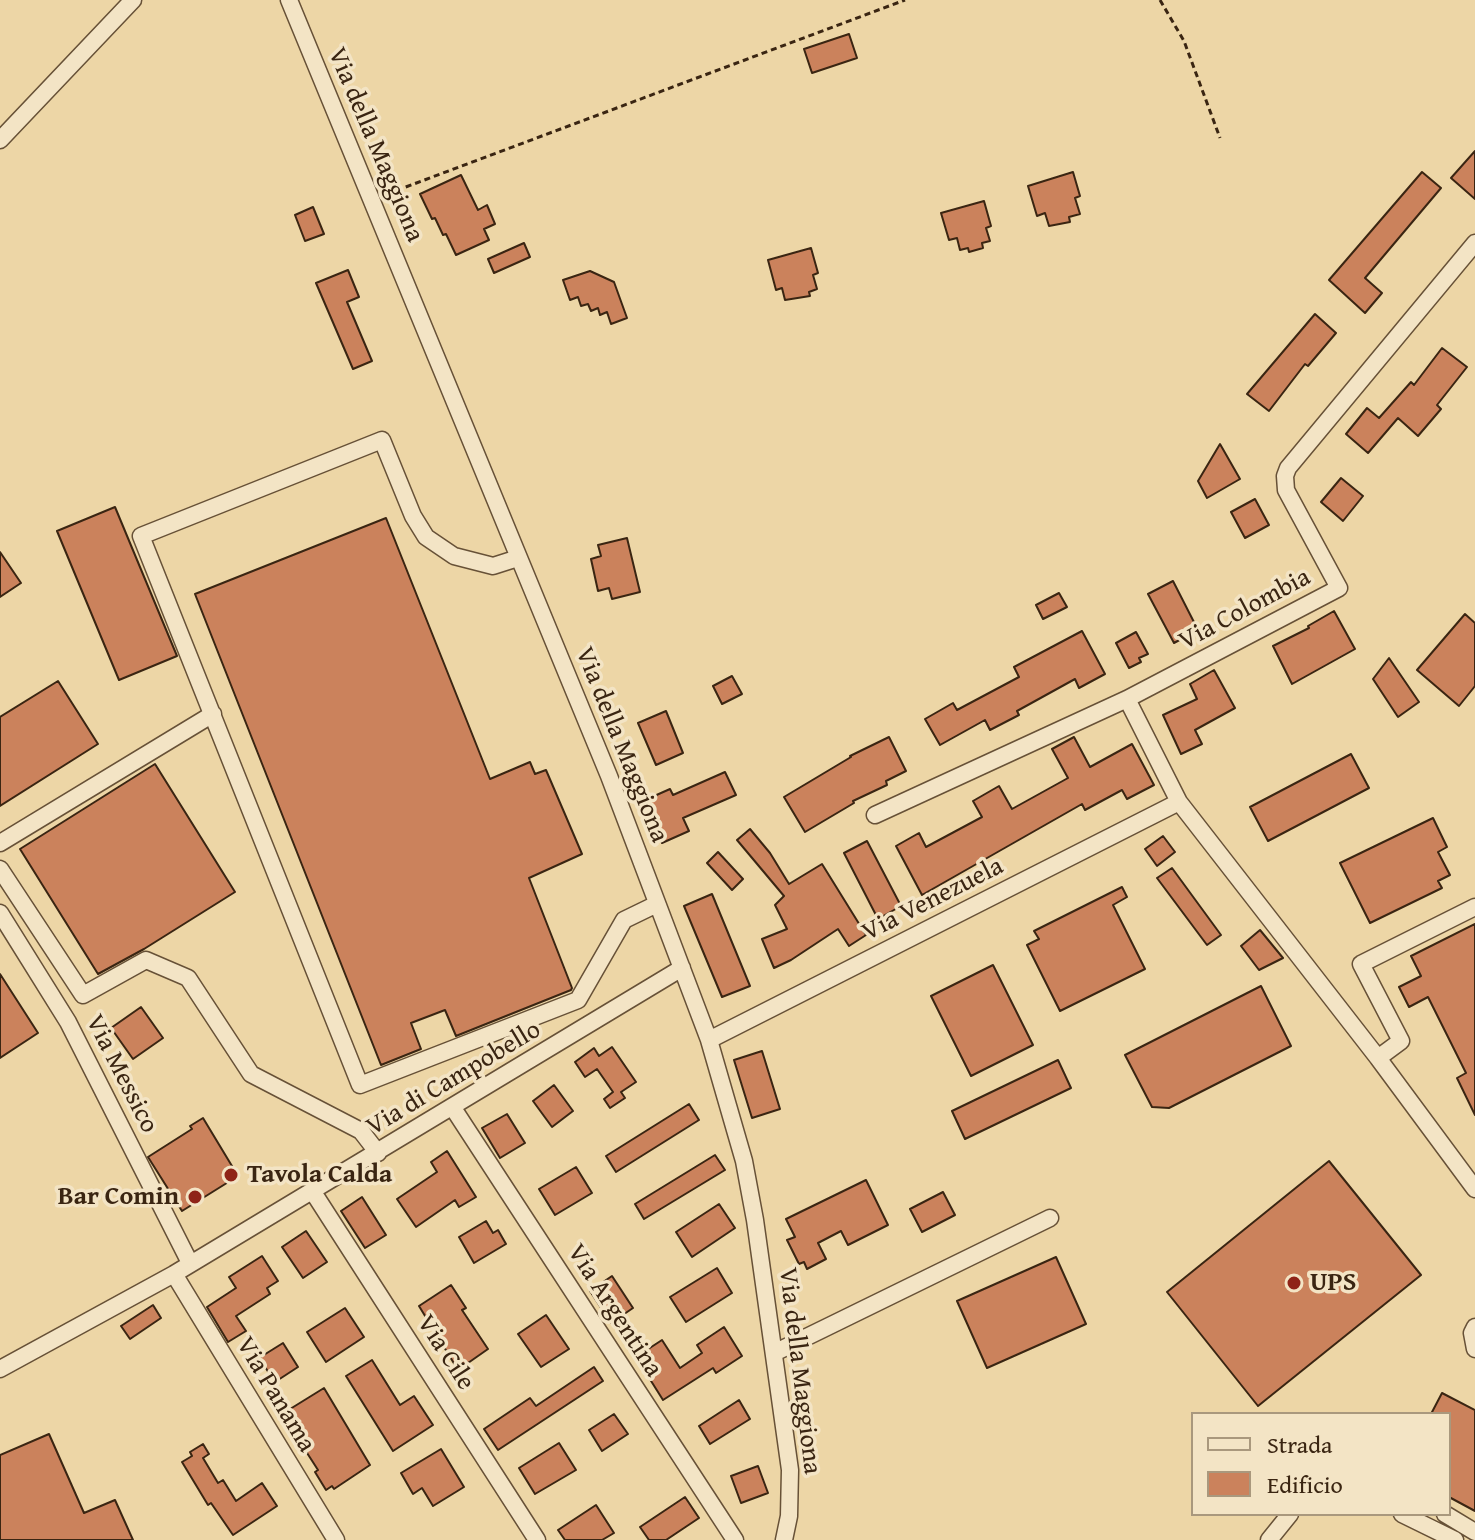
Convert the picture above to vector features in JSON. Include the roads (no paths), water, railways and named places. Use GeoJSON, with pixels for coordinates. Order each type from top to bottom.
{"type":"FeatureCollection","features":[{"type":"Feature","properties":{"kind":"street"},"geometry":{"type":"LineString","coordinates":[[0,140],[133,0]]}},
{"type":"Feature","properties":{"kind":"street","name":"Via della Maggiona"},"geometry":{"type":"LineString","coordinates":[[289,0],[609,776],[709,1040],[747,1173],[790,1470],[789,1516],[784,1540]]}},
{"type":"Feature","properties":{"kind":"street","name":"Via Colombia"},"geometry":{"type":"LineString","coordinates":[[875,815],[1127,699],[1339,588],[1286,490],[1288,468],[1475,243]]}},
{"type":"Feature","properties":{"kind":"street"},"geometry":{"type":"LineString","coordinates":[[518,558],[493,566],[454,556],[426,537],[413,516],[382,440],[141,536],[360,1085],[578,1000],[624,920],[657,904]]}},
{"type":"Feature","properties":{"kind":"street"},"geometry":{"type":"LineString","coordinates":[[1127,699],[1179,802],[1473,1184]]}},
{"type":"Feature","properties":{"kind":"street"},"geometry":{"type":"LineString","coordinates":[[0,843],[213,714]]}},
{"type":"Feature","properties":{"kind":"street","name":"Via Venezuela"},"geometry":{"type":"LineString","coordinates":[[709,1040],[1179,802]]}},
{"type":"Feature","properties":{"kind":"street"},"geometry":{"type":"LineString","coordinates":[[0,869],[83,995],[146,960],[188,978],[251,1074],[361,1131],[378,1153]]}},
{"type":"Feature","properties":{"kind":"street"},"geometry":{"type":"LineString","coordinates":[[1378,1058],[1401,1041],[1361,964],[1475,907]]}},
{"type":"Feature","properties":{"kind":"street","name":"Via Messico"},"geometry":{"type":"LineString","coordinates":[[0,913],[68,1022],[190,1263]]}},
{"type":"Feature","properties":{"kind":"street","name":"Via di Campobello"},"geometry":{"type":"LineString","coordinates":[[0,1369],[174,1274],[682,968]]}},
{"type":"Feature","properties":{"kind":"street","name":"Via Argentina"},"geometry":{"type":"LineString","coordinates":[[453,1108],[735,1540]]}},
{"type":"Feature","properties":{"kind":"street","name":"Via Cile"},"geometry":{"type":"LineString","coordinates":[[313,1192],[537,1540]]}},
{"type":"Feature","properties":{"kind":"street"},"geometry":{"type":"LineString","coordinates":[[774,1353],[1050,1218]]}},
{"type":"Feature","properties":{"kind":"street","name":"Via Panama"},"geometry":{"type":"LineString","coordinates":[[174,1274],[336,1540]]}},
{"type":"Feature","properties":{"kind":"street"},"geometry":{"type":"LineString","coordinates":[[1475,1327],[1472,1333],[1475,1349]]}},
{"type":"Feature","properties":{"kind":"street"},"geometry":{"type":"LineString","coordinates":[[1269,1540],[1288,1516]]}},
{"type":"Feature","properties":{"kind":"street"},"geometry":{"type":"LineString","coordinates":[[1406,1516],[1455,1540]]}},
{"type":"Feature","properties":{"kind":"street"},"geometry":{"type":"LineString","coordinates":[[1448,1516],[1475,1532]]}},
{"type":"Feature","properties":{"kind":"place","name":"Tavola Calda"},"geometry":{"type":"Point","coordinates":[231,1175]}},
{"type":"Feature","properties":{"kind":"place","name":"Bar Comin"},"geometry":{"type":"Point","coordinates":[195,1197]}},
{"type":"Feature","properties":{"kind":"place","name":"UPS"},"geometry":{"type":"Point","coordinates":[1294,1283]}}]}
